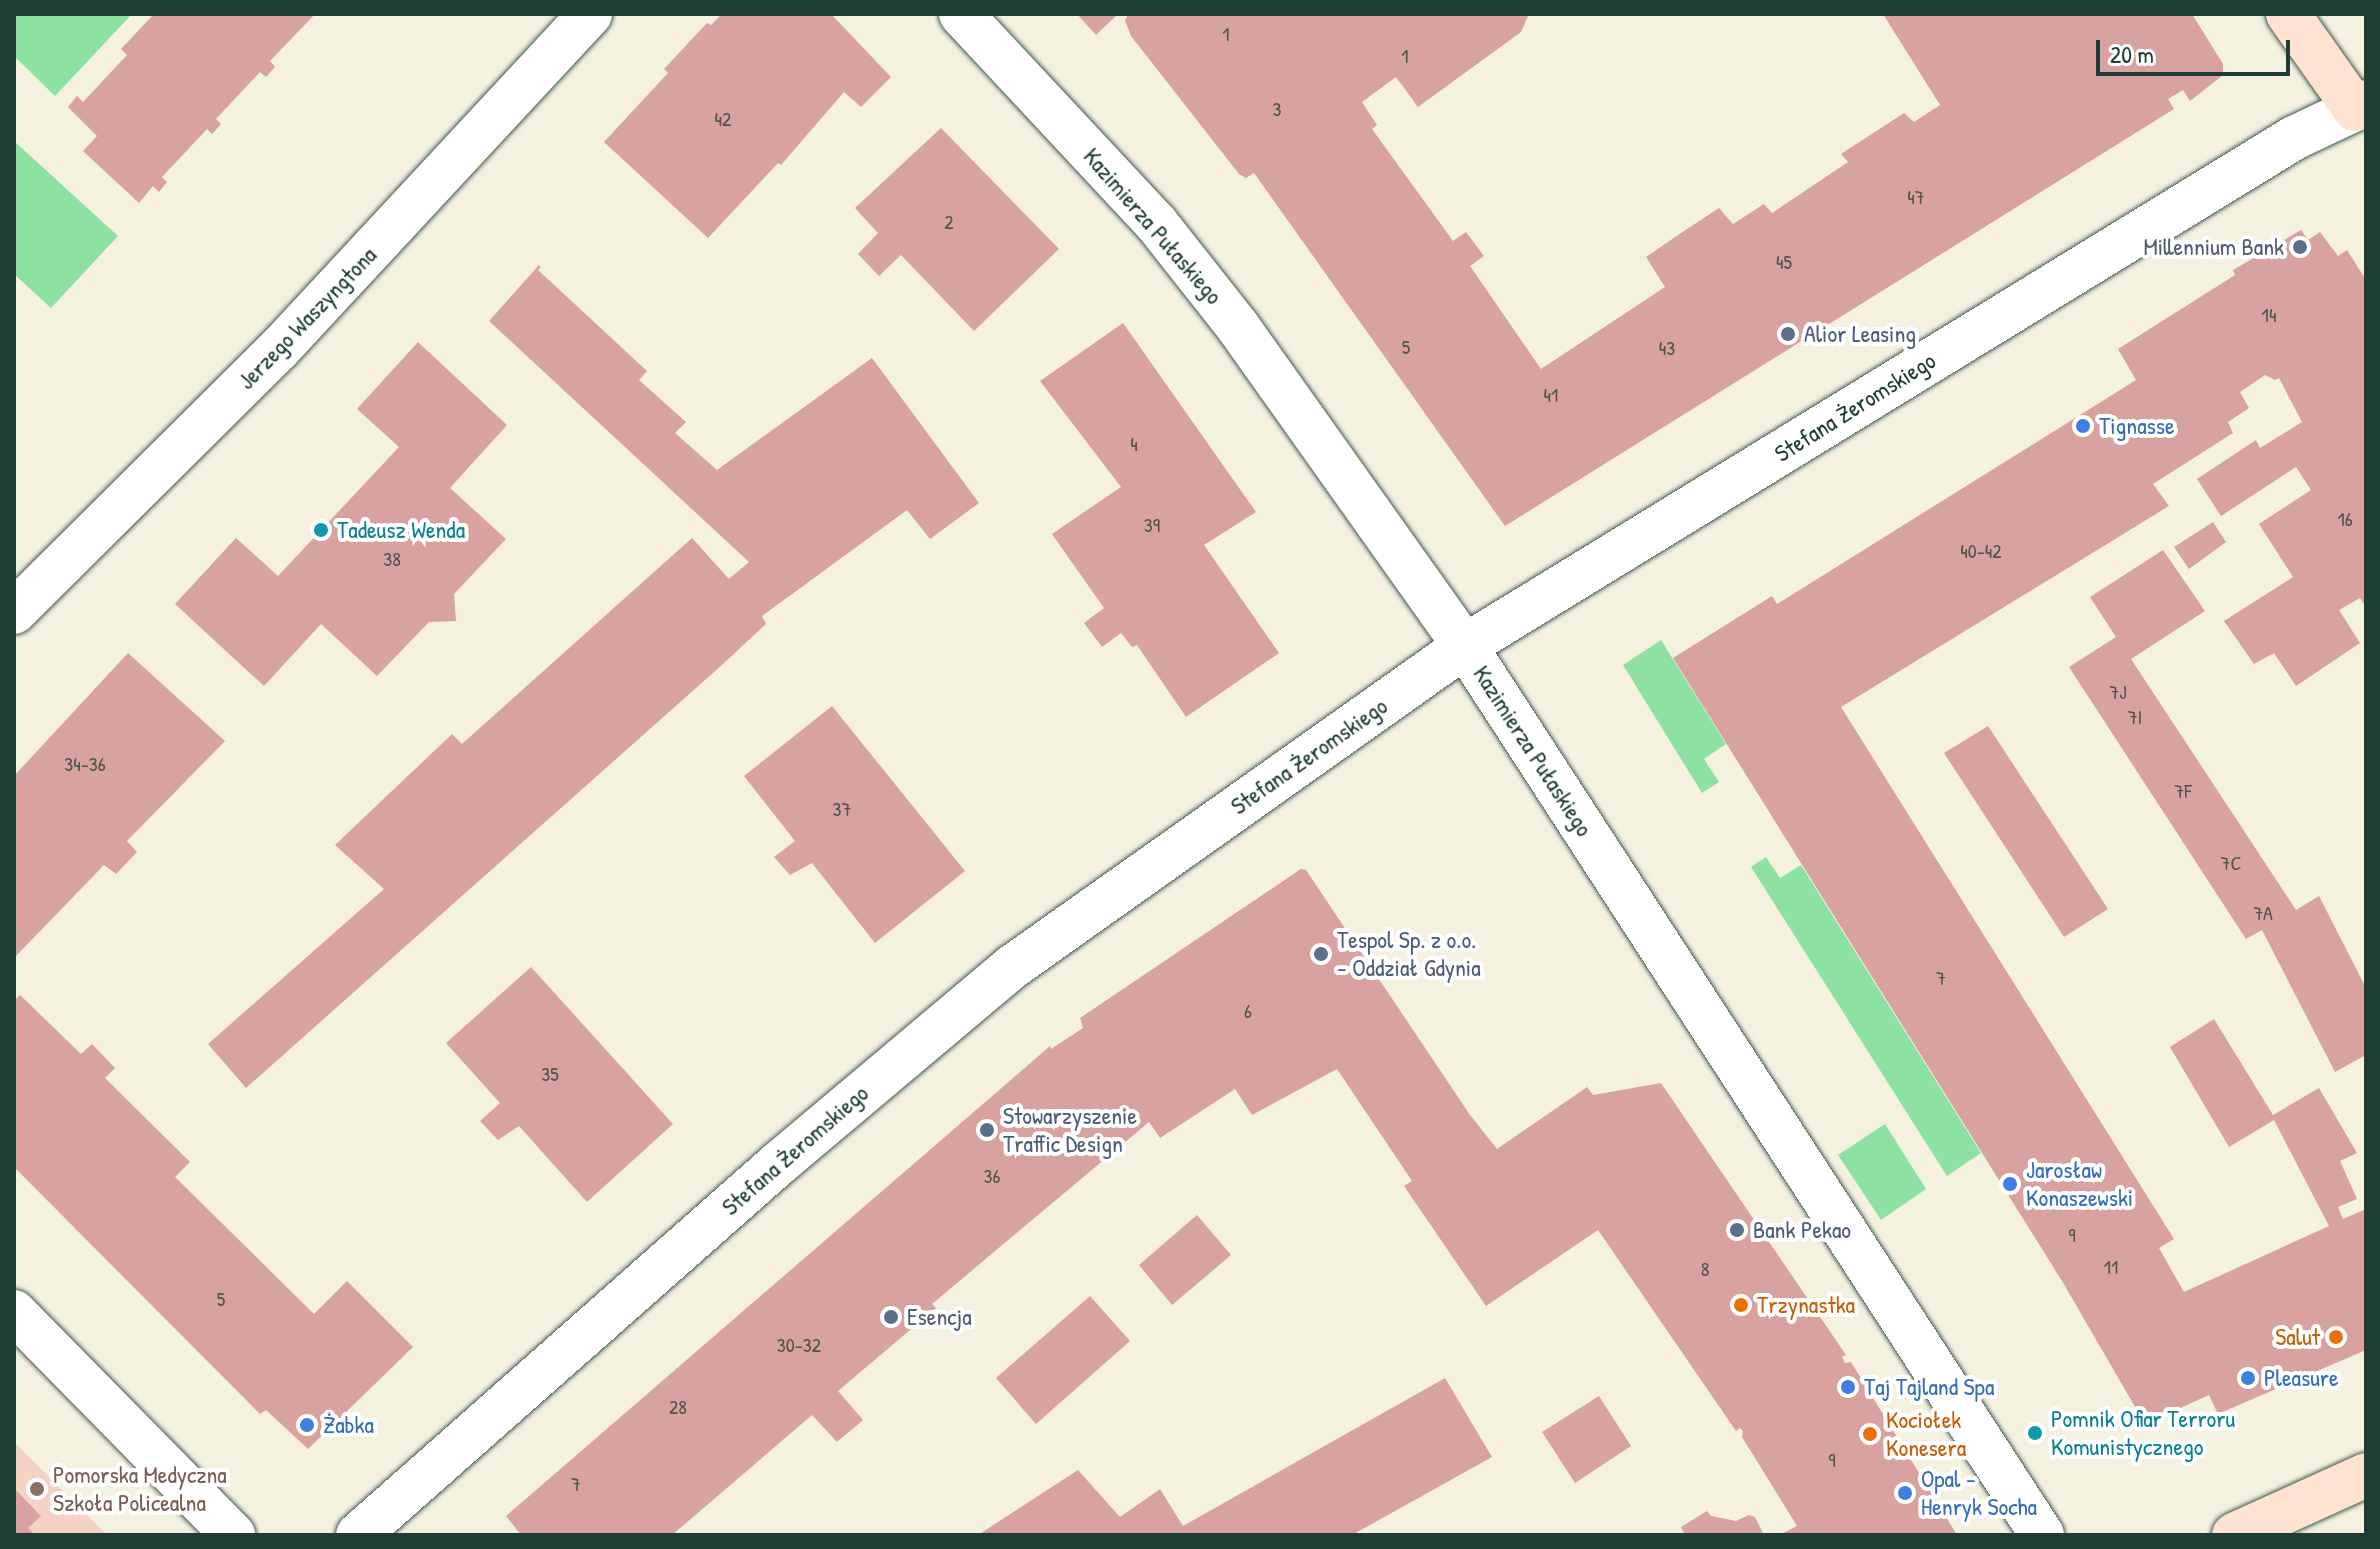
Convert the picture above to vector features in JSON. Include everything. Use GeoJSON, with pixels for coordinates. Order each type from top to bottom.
{"type":"FeatureCollection","features":[{"type":"Feature","properties":{"kind":"street","name":"Jerzego Waszyngtona"},"geometry":{"type":"LineString","coordinates":[[14,612],[279,349],[590,14]]}},
{"type":"Feature","properties":{"kind":"street","name":"Kazimierza Pułaskiego"},"geometry":{"type":"LineString","coordinates":[[961,14],[1156,223],[1238,327],[1465,646],[2042,1535]]}},
{"type":"Feature","properties":{"kind":"street"},"geometry":{"type":"LineString","coordinates":[[2288,14],[2360,105]]}},
{"type":"Feature","properties":{"kind":"street","name":"Stefana Żeromskiego"},"geometry":{"type":"LineString","coordinates":[[358,1535],[766,1174],[1012,967],[1465,646],[2294,138],[2360,105]]}},
{"type":"Feature","properties":{"kind":"street"},"geometry":{"type":"LineString","coordinates":[[14,1312],[233,1535]]}},
{"type":"Feature","properties":{"kind":"street"},"geometry":{"type":"LineString","coordinates":[[2234,1535],[2366,1475]]}},
{"type":"Feature","properties":{"kind":"shaded area","name":"Pomorska Medyczna Szkoła Policealna"},"geometry":{"type":"Polygon","coordinates":[[[14,1442],[107,1535],[14,1535],[14,1442]]]}},
{"type":"Feature","properties":{"kind":"green space"},"geometry":{"type":"Polygon","coordinates":[[[14,14],[132,14],[55,96],[14,56],[14,14]]]}},
{"type":"Feature","properties":{"kind":"green space"},"geometry":{"type":"Polygon","coordinates":[[[14,141],[118,236],[51,308],[14,274],[14,141]]]}},
{"type":"Feature","properties":{"kind":"green space"},"geometry":{"type":"Polygon","coordinates":[[[1661,640],[1726,744],[1704,759],[1719,782],[1702,793],[1623,665],[1661,640]]]}},
{"type":"Feature","properties":{"kind":"green space"},"geometry":{"type":"Polygon","coordinates":[[[1766,857],[1780,878],[1801,865],[1981,1153],[1947,1176],[1751,867],[1766,857]]]}},
{"type":"Feature","properties":{"kind":"green space"},"geometry":{"type":"Polygon","coordinates":[[[1885,1124],[1926,1189],[1881,1220],[1838,1155],[1885,1124]]]}},
{"type":"Feature","properties":{"kind":"building"},"geometry":{"type":"Polygon","coordinates":[[[154,14],[315,14],[270,61],[275,67],[266,77],[260,72],[216,119],[221,124],[212,134],[207,129],[162,177],[167,182],[159,192],[153,186],[139,203],[83,151],[97,136],[68,107],[77,96],[83,102],[127,55],[121,49],[154,14]]]}},
{"type":"Feature","properties":{"kind":"building"},"geometry":{"type":"Polygon","coordinates":[[[722,14],[831,14],[891,77],[861,107],[844,92],[781,165],[778,163],[708,238],[604,142],[668,73],[664,69],[707,23],[711,25],[722,14]]]}},
{"type":"Feature","properties":{"kind":"building"},"geometry":{"type":"Polygon","coordinates":[[[1077,14],[1118,14],[1096,35],[1077,14]]]}},
{"type":"Feature","properties":{"kind":"building"},"geometry":{"type":"Polygon","coordinates":[[[1128,14],[1529,14],[1521,32],[1418,107],[1396,77],[1362,102],[1377,125],[1372,129],[1453,241],[1466,232],[1484,256],[1470,266],[1541,369],[1665,287],[1646,257],[1681,233],[1719,208],[1733,224],[1764,204],[1772,213],[1848,162],[1841,154],[1904,113],[1914,122],[1940,105],[1883,14],[2192,14],[2223,64],[2223,75],[2190,101],[2183,90],[2168,99],[2174,109],[1505,526],[1254,173],[1246,178],[1239,174],[1131,36],[1125,21],[1128,14]]]}},
{"type":"Feature","properties":{"kind":"building"},"geometry":{"type":"Polygon","coordinates":[[[941,128],[1059,249],[974,331],[901,255],[879,276],[858,254],[878,233],[855,208],[941,128]]]}},
{"type":"Feature","properties":{"kind":"building"},"geometry":{"type":"Polygon","coordinates":[[[2301,230],[2308,240],[2320,232],[2338,256],[2347,250],[2366,280],[2366,607],[2360,598],[2339,610],[2360,643],[2296,686],[2274,653],[2254,664],[2224,621],[2293,577],[2259,524],[2311,490],[2296,467],[2221,516],[2197,479],[2256,440],[2260,448],[2302,422],[2279,378],[2275,380],[2265,375],[2240,392],[2249,408],[2228,422],[2233,433],[2153,484],[2169,506],[1841,707],[2174,1239],[2159,1248],[2184,1292],[2329,1226],[2274,1120],[2229,1147],[2170,1047],[2214,1019],[2273,1115],[2319,1088],[2357,1153],[2340,1161],[2357,1199],[2338,1207],[2343,1219],[2366,1209],[2366,1350],[2218,1414],[2209,1395],[2145,1424],[2062,1281],[1673,658],[1772,596],[1777,604],[2136,380],[2118,349],[2235,275],[2233,270],[2301,230]]]}},
{"type":"Feature","properties":{"kind":"building"},"geometry":{"type":"Polygon","coordinates":[[[539,265],[538,270],[647,371],[639,380],[686,422],[675,433],[717,470],[872,358],[979,503],[930,539],[907,510],[762,616],[766,624],[723,664],[246,1088],[208,1044],[384,889],[335,845],[452,734],[462,744],[692,538],[729,579],[749,562],[489,321],[539,265]]]}},
{"type":"Feature","properties":{"kind":"building"},"geometry":{"type":"Polygon","coordinates":[[[1123,323],[1256,512],[1204,545],[1279,653],[1186,717],[1137,645],[1132,647],[1121,633],[1102,647],[1084,623],[1104,608],[1052,534],[1121,487],[1040,381],[1123,323]]]}},
{"type":"Feature","properties":{"kind":"building"},"geometry":{"type":"Polygon","coordinates":[[[418,342],[507,425],[450,488],[506,539],[454,594],[456,621],[429,622],[377,676],[321,624],[264,686],[175,604],[236,538],[278,576],[399,447],[357,409],[418,342]]]}},
{"type":"Feature","properties":{"kind":"building"},"geometry":{"type":"Polygon","coordinates":[[[2213,522],[2226,542],[2189,569],[2174,547],[2213,522]]]}},
{"type":"Feature","properties":{"kind":"building"},"geometry":{"type":"Polygon","coordinates":[[[2163,550],[2205,611],[2131,659],[2296,910],[2319,896],[2366,988],[2366,1055],[2335,1072],[2262,930],[2246,939],[2069,667],[2116,637],[2090,597],[2163,550]]]}},
{"type":"Feature","properties":{"kind":"building"},"geometry":{"type":"Polygon","coordinates":[[[128,653],[225,741],[127,841],[137,852],[116,874],[104,865],[14,958],[14,776],[128,653]]]}},
{"type":"Feature","properties":{"kind":"building"},"geometry":{"type":"Polygon","coordinates":[[[832,706],[965,871],[875,943],[812,863],[790,875],[774,857],[795,841],[744,776],[832,706]]]}},
{"type":"Feature","properties":{"kind":"building"},"geometry":{"type":"Polygon","coordinates":[[[1988,726],[2108,909],[2064,937],[1944,753],[1988,726]]]}},
{"type":"Feature","properties":{"kind":"building"},"geometry":{"type":"Polygon","coordinates":[[[1301,869],[1306,870],[1470,1115],[1497,1149],[1587,1087],[1593,1095],[1661,1083],[1846,1355],[1842,1357],[1845,1363],[1851,1362],[1957,1535],[1779,1535],[1797,1526],[1742,1437],[1743,1431],[1740,1428],[1736,1431],[1598,1230],[1486,1306],[1404,1186],[1412,1181],[1337,1069],[1252,1115],[1235,1089],[1160,1138],[1149,1122],[932,1304],[936,1308],[838,1391],[863,1420],[837,1442],[812,1415],[672,1535],[521,1535],[506,1516],[1050,1046],[1051,1049],[1083,1028],[1080,1018],[1301,869]]]}},
{"type":"Feature","properties":{"kind":"building"},"geometry":{"type":"Polygon","coordinates":[[[531,967],[673,1124],[587,1202],[519,1126],[498,1140],[480,1121],[500,1103],[446,1043],[531,967]]]}},
{"type":"Feature","properties":{"kind":"building"},"geometry":{"type":"Polygon","coordinates":[[[20,995],[81,1054],[92,1044],[115,1068],[105,1078],[190,1162],[175,1177],[314,1314],[347,1281],[413,1347],[308,1449],[266,1410],[260,1414],[14,1167],[14,1001],[20,995]]]}},
{"type":"Feature","properties":{"kind":"building"},"geometry":{"type":"Polygon","coordinates":[[[1197,1215],[1231,1255],[1172,1305],[1139,1265],[1197,1215]]]}},
{"type":"Feature","properties":{"kind":"building"},"geometry":{"type":"Polygon","coordinates":[[[1090,1296],[1130,1341],[1036,1424],[996,1378],[1090,1296]]]}},
{"type":"Feature","properties":{"kind":"building"},"geometry":{"type":"Polygon","coordinates":[[[1445,1378],[1492,1457],[1352,1535],[978,1535],[1078,1470],[1120,1517],[1160,1489],[1183,1526],[1445,1378]]]}},
{"type":"Feature","properties":{"kind":"building"},"geometry":{"type":"Polygon","coordinates":[[[1599,1396],[1631,1446],[1575,1483],[1542,1432],[1599,1396]]]}},
{"type":"Feature","properties":{"kind":"building"},"geometry":{"type":"Polygon","coordinates":[[[14,1488],[41,1516],[28,1528],[35,1535],[14,1535],[14,1488]]]}},
{"type":"Feature","properties":{"kind":"building"},"geometry":{"type":"Polygon","coordinates":[[[1707,1511],[1711,1516],[1736,1521],[1749,1515],[1755,1517],[1764,1535],[1685,1535],[1681,1527],[1707,1511]]]}},
{"type":"Feature","properties":{"kind":"place","name":"Millennium Bank"},"geometry":{"type":"Point","coordinates":[2300,247]}},
{"type":"Feature","properties":{"kind":"place","name":"Alior Leasing"},"geometry":{"type":"Point","coordinates":[1788,334]}},
{"type":"Feature","properties":{"kind":"place","name":"Tignasse"},"geometry":{"type":"Point","coordinates":[2083,426]}},
{"type":"Feature","properties":{"kind":"place","name":"Tadeusz Wenda"},"geometry":{"type":"Point","coordinates":[321,530]}},
{"type":"Feature","properties":{"kind":"place","name":"Tespol Sp. z o.o. - Oddział Gdynia"},"geometry":{"type":"Point","coordinates":[1321,954]}},
{"type":"Feature","properties":{"kind":"place","name":"Stowarzyszenie Traffic Design"},"geometry":{"type":"Point","coordinates":[987,1130]}},
{"type":"Feature","properties":{"kind":"place","name":"Jarosław Konaszewski"},"geometry":{"type":"Point","coordinates":[2010,1184]}},
{"type":"Feature","properties":{"kind":"place","name":"Bank Pekao"},"geometry":{"type":"Point","coordinates":[1737,1230]}},
{"type":"Feature","properties":{"kind":"place","name":"Trzynastka"},"geometry":{"type":"Point","coordinates":[1741,1305]}},
{"type":"Feature","properties":{"kind":"place","name":"Esencja"},"geometry":{"type":"Point","coordinates":[891,1317]}},
{"type":"Feature","properties":{"kind":"place","name":"Salut"},"geometry":{"type":"Point","coordinates":[2336,1337]}},
{"type":"Feature","properties":{"kind":"place","name":"Pleasure"},"geometry":{"type":"Point","coordinates":[2248,1378]}},
{"type":"Feature","properties":{"kind":"place","name":"Taj Tajland Spa"},"geometry":{"type":"Point","coordinates":[1848,1387]}},
{"type":"Feature","properties":{"kind":"place","name":"Żabka"},"geometry":{"type":"Point","coordinates":[307,1425]}},
{"type":"Feature","properties":{"kind":"place","name":"Pomnik Ofiar Terroru Komunistycznego"},"geometry":{"type":"Point","coordinates":[2035,1433]}},
{"type":"Feature","properties":{"kind":"place","name":"Kociołek Konesera"},"geometry":{"type":"Point","coordinates":[1870,1434]}},
{"type":"Feature","properties":{"kind":"place","name":"Pomorska Medyczna Szkoła Policealna"},"geometry":{"type":"Point","coordinates":[37,1489]}},
{"type":"Feature","properties":{"kind":"place","name":"Opal - Henryk Socha"},"geometry":{"type":"Point","coordinates":[1905,1493]}}]}
